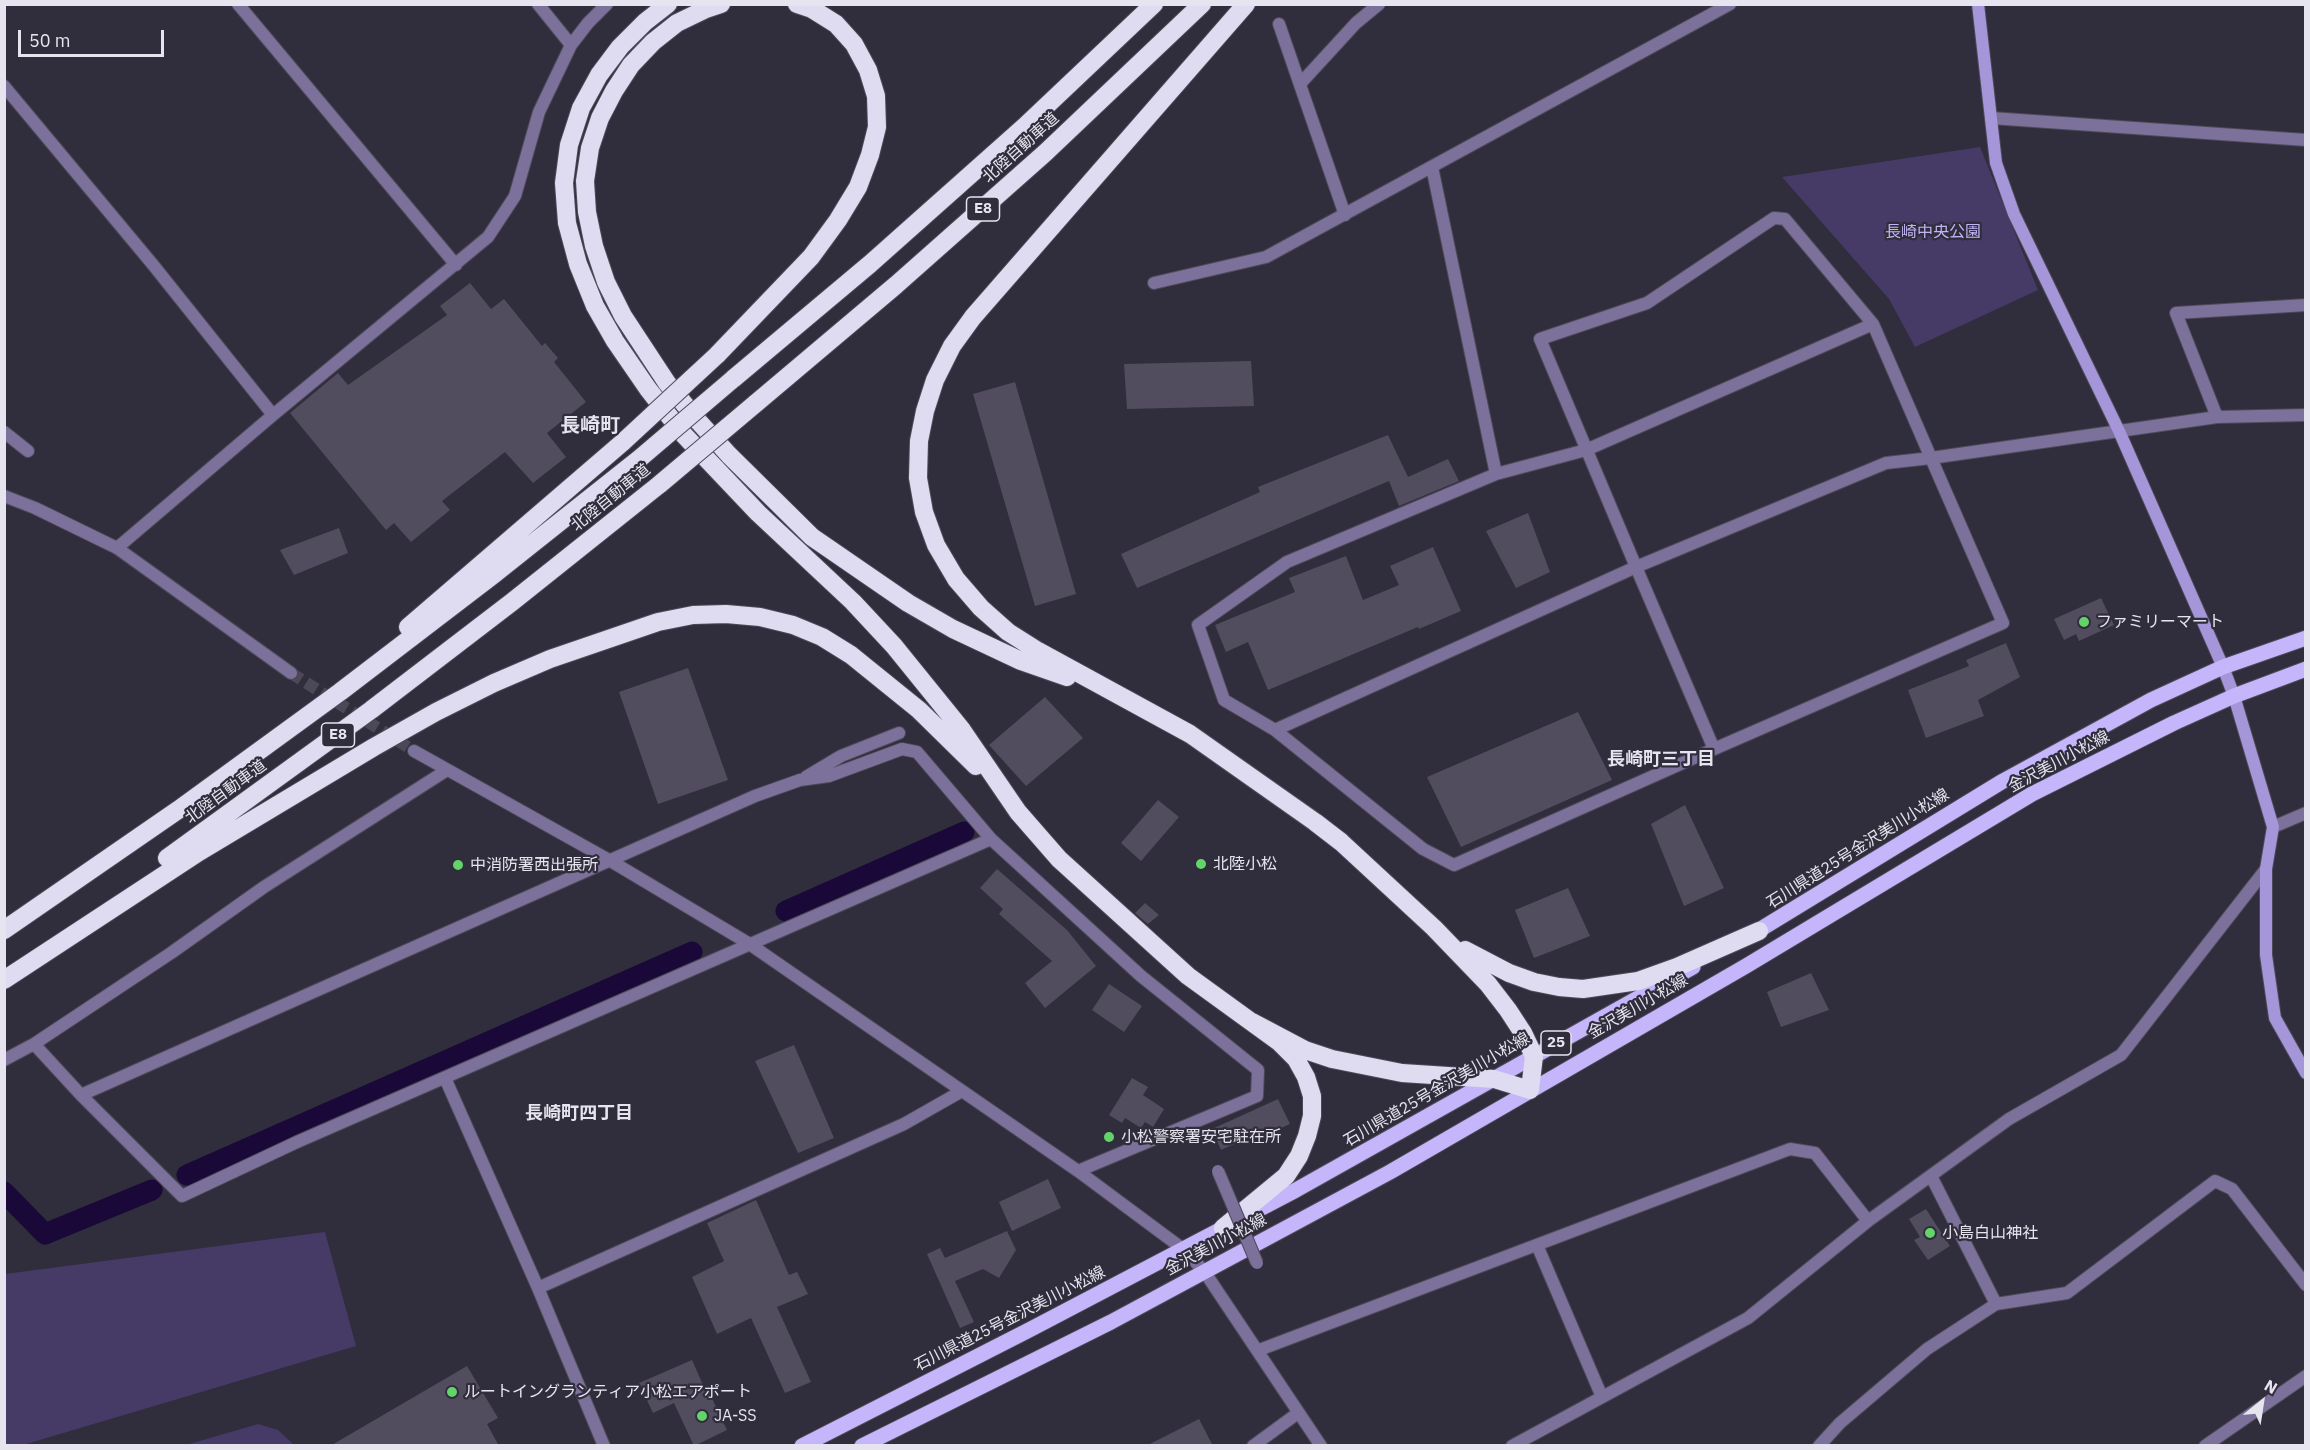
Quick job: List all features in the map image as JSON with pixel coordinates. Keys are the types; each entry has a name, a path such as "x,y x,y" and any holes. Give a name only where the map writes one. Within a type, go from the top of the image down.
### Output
{"highway":[{"path":"668,4 645,22 620,47 599,75 581,108 569,146 564,183 567,222 578,264 596,306 628,360 684,435 750,505 853,602 894,646 955,721 1018,812"},
{"path":"721,4 677,23 653,42 631,65 600,118 590,148 585,181 587,212 594,246 606,282 623,316 667,383 699,422 743,470 812,537 908,603 953,629 1021,661 1117,694"},
{"path":"340,692 420,615 623,442 717,355 811,258 832,229 858,187 870,155 877,127 876,96 868,70 854,44 836,24 812,9 797,4"},
{"name":"北陸自動車道","path":"4,930 168,817 340,692 639,459 870,264 1024,127 1154,4"},
{"name":"北陸自動車道","path":"4,971 206,831 372,710 660,484 896,285 1028,169 1202,4"},
{"path":"1246,4 973,317 952,346 935,380 921,431 918,478 924,512 936,545 956,579 981,608 1008,632 1038,651 1190,734 1341,842 1434,928 1488,984 1508,1010 1523,1033 1533,1056 1530,1090 1494,1079 1402,1073 1364,1067 1305,1050 1252,1022"},
{"path":"4,980 199,852 374,747 494,683 550,659 658,622 693,615 726,614 760,617 793,625 822,637 851,655 920,710 952,741 1059,859 1106,903 1188,976 1279,1042 1296,1059 1306,1077 1311,1096 1312,1116 1299,1156 1286,1176 1223,1228"},
{"path":"1434,928 1461,948 1509,973 1559,987 1583,989 1638,981 1677,968 1759,931"}],"main road":[{"name":"石川県道25号金沢美川小松線","path":"802,1446 1183,1249 1376,1146 1759,931 2003,781 2151,700 2223,667 2306,638"},
{"name":"金沢美川小松線","path":"862,1446 1111,1322 1390,1172 1746,966 2032,794 2174,723 2234,696 2306,669"}],"street":[{"path":"238,4 456,265"},
{"path":"538,4 571,45"},
{"path":"117,548 488,237 515,196 539,112 571,45 607,4"},
{"path":"1300,84 1356,23 1379,4"},
{"path":"1154,283 1266,257 1730,4"},
{"path":"1978,4 1996,163 2014,214 2118,431 2234,696 2273,827 2266,869 2266,956 2275,1018 2306,1073"},
{"path":"1279,24 1345,215"},
{"path":"4,86 154,266 273,415"},
{"path":"1991,118 2306,140"},
{"path":"1432,167 1496,474"},
{"path":"1714,749 1586,450 1540,339 1647,303 1774,219 1785,219 1873,324 2003,623 1454,865 1423,849 1275,730 1224,700 1198,625 1287,562 1496,474 1586,450 1873,324"},
{"path":"2217,417 2176,313 2306,304"},
{"path":"1275,730 1636,567 1886,463 2217,417 2306,415"},
{"path":"4,432 28,451"},
{"path":"4,496 35,508 117,548 291,673"},
{"path":"81,1095 755,796 800,780 841,756 899,733"},
{"path":"800,780 828,776 902,749 917,752 991,839 1141,975 1258,1070 1257,1096 1078,1171"},
{"path":"414,751 609,860 748,944 1078,1171 1183,1249 1204,1271 1259,1350 1321,1446"},
{"path":"4,1060 34,1044 171,953 264,887 447,770"},
{"path":"2273,827 2306,813"},
{"path":"34,1044 81,1095 182,1196 297,1142 991,839"},
{"path":"1512,1446 1749,1318 1868,1221 2009,1119 2121,1055 2266,869"},
{"path":"446,1078 604,1446"},
{"path":"538,1288 904,1124 962,1091"},
{"path":"1259,1350 1790,1149 1815,1153 1868,1221"},
{"path":"1218,1171 1257,1263"},
{"path":"1931,1176 1996,1304"},
{"path":"1819,1446 1840,1424 1927,1349 1996,1304 2067,1293 2215,1181 2232,1189 2306,1285"},
{"path":"1537,1245 1602,1397"},
{"path":"2205,1446 2306,1376"},
{"path":"1253,1446 1298,1413"}],"green space":[{"name":"長崎中央公園","path":"1980,147 2038,290 1915,347 1889,299 1782,177"},
{"path":"325,1232 356,1346 23,1445 5,1445 5,1274"},
{"path":"258,1424 278,1430 294,1445 186,1445"}],"building":[{"path":"470,283 491,309 504,299 542,346 545,343 558,358 554,362 586,402 547,433 566,457 533,483 505,452 442,501 450,510 411,542 394,523 386,530 290,413 338,373 348,385 447,315 440,306"},
{"path":"1251,361 1254,406 1127,409 1124,364"},
{"path":"1015,382 1076,594 1035,606 973,394"},
{"path":"1388,435 1408,477 1448,459 1459,481 1399,506 1389,481 1137,588 1121,554 1260,492 1258,487"},
{"path":"1528,513 1550,572 1516,588 1486,531"},
{"path":"339,528 348,553 294,575 280,550"},
{"path":"1433,547 1461,611 1268,690 1248,642 1226,652 1215,625 1295,592 1289,578 1346,556 1363,600 1399,585 1390,566"},
{"name":"ファミリーマート","path":"2101,598 2114,625 2079,641 2076,634 2064,640 2054,619"},
{"path":"2006,643 2020,677 1978,700 1984,716 1926,738 1908,690 1969,666 1966,660"},
{"path":"688,668 728,780 658,804 619,692"},
{"path":"1045,697 1083,738 1026,786 989,745"},
{"path":"1578,712 1612,780 1461,847 1427,777"},
{"path":"1158,800 1179,817 1141,861 1121,843"},
{"path":"1685,805 1724,888 1684,906 1651,824"},
{"path":"997,869 1067,930 1096,966 1045,1008 1025,983 1052,961 999,914 1003,909 980,888"},
{"path":"1568,888 1590,936 1534,958 1515,910"},
{"path":"1145,903 1159,915 1148,924 1135,913"},
{"path":"1811,973 1829,1010 1781,1027 1767,992"},
{"path":"1109,984 1142,1006 1124,1032 1092,1010"},
{"path":"794,1045 834,1138 798,1153 755,1061"},
{"path":"1132,1078 1148,1087 1143,1095 1164,1109 1153,1127 1145,1122 1141,1128 1125,1118 1122,1123 1109,1115"},
{"path":"1278,1099 1290,1124 1245,1144 1243,1140 1221,1150 1212,1129"},
{"path":"1048,1179 1061,1208 1012,1231 999,1202"},
{"path":"756,1200 789,1275 797,1272 808,1294 777,1307 811,1382 785,1393 751,1318 717,1334 692,1277 724,1261 707,1223"},
{"name":"小島白山神社","path":"1926,1209 1950,1246 1928,1260 1914,1240 1920,1237 1909,1219"},
{"path":"1007,1231 1016,1250 999,1278 983,1269 955,1281 974,1322 960,1328 927,1254 940,1248 945,1258"},
{"path":"692,1360 727,1430 694,1446 674,1403 653,1413 639,1383"},
{"name":"ルートイングランティア小松エアポート","path":"467,1366 498,1418 487,1424 499,1446 330,1446"},
{"path":"1199,1419 1213,1446 1146,1446"}],"waterway":[{"path":"786,911 964,832"},
{"path":"187,1175 692,952"},
{"path":"4,1192 45,1234 152,1190"}],"tunnel":[{"path":"291,673 414,751"}],"place":[{"name":"ファミリーマート","path":"2084,622"},
{"name":"北陸小松","path":"1201,864"},
{"name":"中消防署西出張所","path":"458,865"},
{"name":"小松警察署安宅駐在所","path":"1109,1137"},
{"name":"小島白山神社","path":"1930,1233"},
{"name":"ルートイングランティア小松エアポート","path":"452,1392"},
{"name":"JA-SS","path":"702,1416"}],"district":[{"name":"長崎町","path":"590,426"},
{"name":"長崎町三丁目","path":"1661,760"},
{"name":"長崎町四丁目","path":"579,1114"}]}
